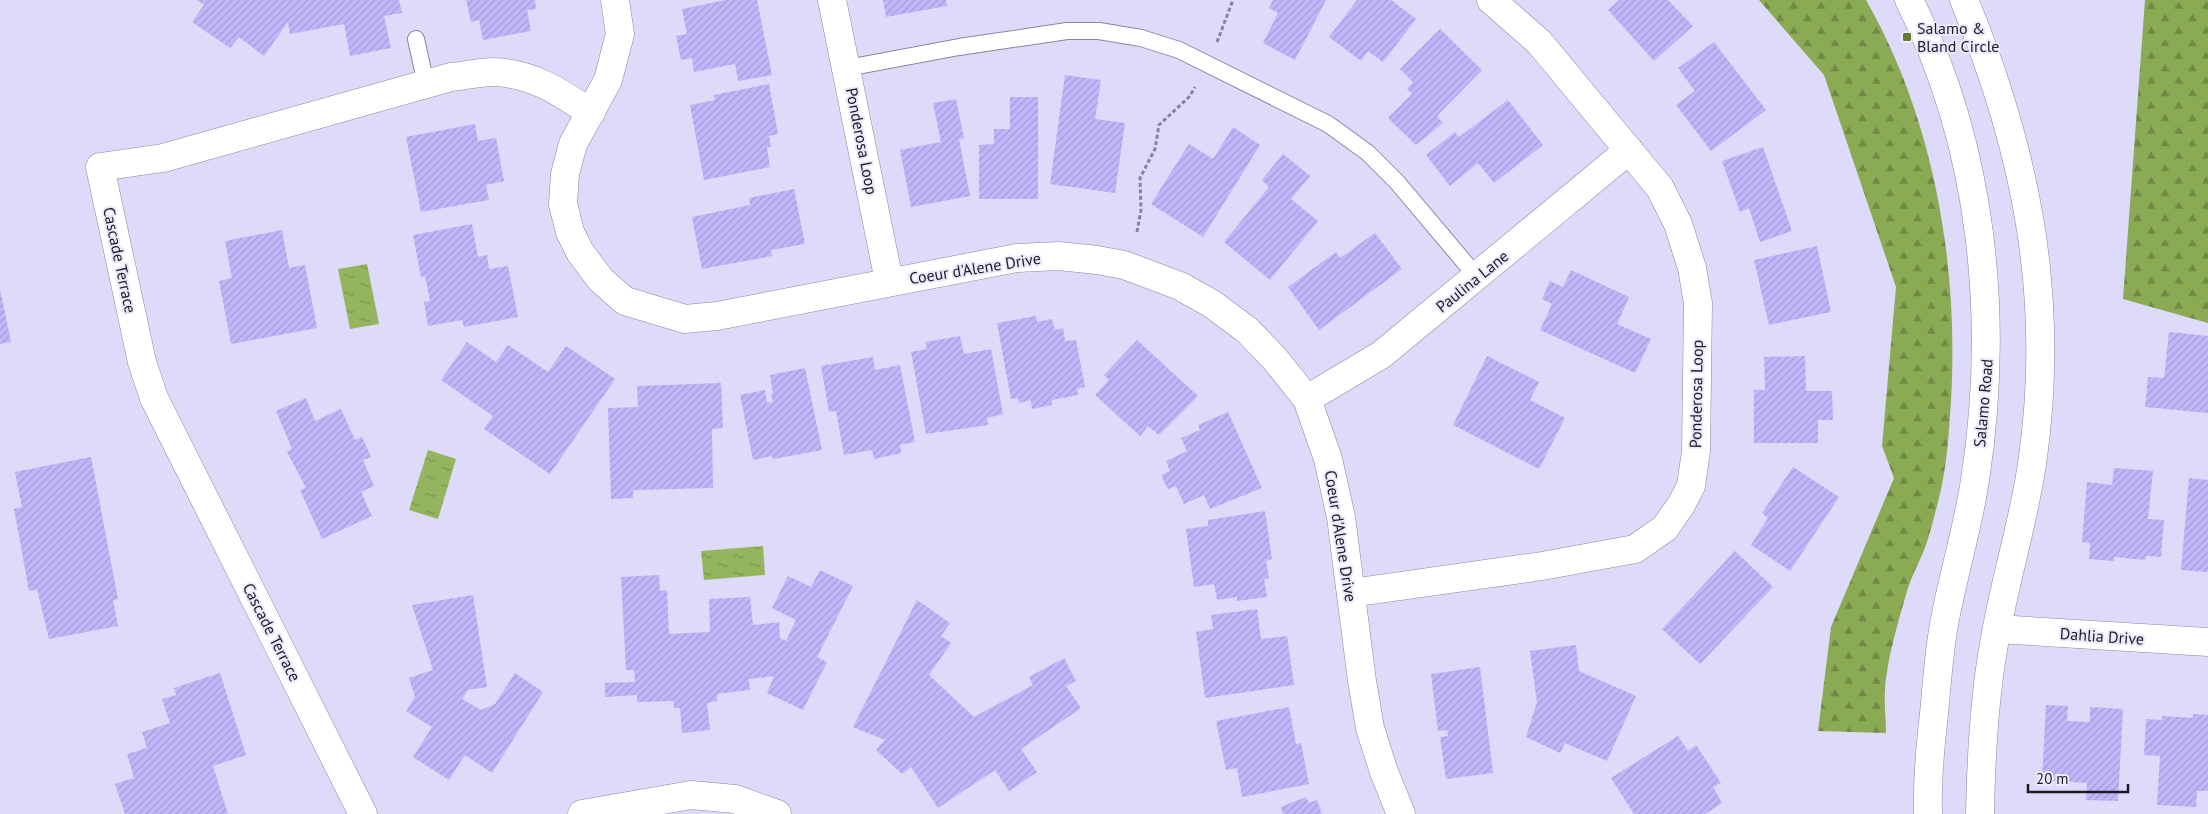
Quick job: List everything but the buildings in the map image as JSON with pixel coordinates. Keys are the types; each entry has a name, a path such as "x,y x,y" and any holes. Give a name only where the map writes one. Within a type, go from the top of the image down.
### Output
{"street":[{"name":"Coeur d'Alene Drive","path":"615,0 620,34 608,80 573,144 565,174 563,204 570,232 580,252 601,280 625,300 685,319 717,316 889,281 1017,258 1059,256 1124,265 1180,286 1212,304 1247,330 1274,358 1307,399 1328,460 1339,507 1370,728 1384,772 1401,814"},
{"name":"Ponderosa Loop","path":"832,0 889,281"},
{"name":"Ponderosa Loop","path":"1351,593 1542,566 1635,549 1665,528 1691,486 1696,451 1698,303 1692,268 1678,224 1660,188 1539,42 1491,0"},
{"name":"Salamo Road","path":"1909,0 1939,70 1967,169 1979,231 1986,309 1987,345 1983,419 1975,480 1945,621 1937,678 1928,764 1928,814"},
{"path":"1964,0 1998,90 2020,166 2035,249 2040,315 2038,408 2032,464 2023,516 1997,629 1981,753 1980,814"},
{"name":"Cascade Terrace","path":"363,814 154,398 142,362 100,167 163,158 451,77 492,72 520,75 556,88 591,113"},
{"name":"Paulina Lane","path":"1307,399 1381,355 1629,150"},
{"name":"Dahlia Drive","path":"1997,629 2208,642"},
{"path":"582,814 691,795 735,799 777,814"}],"lane":[{"path":"847,68 959,47 1067,31 1107,33 1141,38 1179,50 1328,124 1368,153 1410,196 1477,277"},
{"path":"416,39 426,84"}],"path":[{"path":"1216,43 1233,0"},
{"path":"1137,232 1141,210 1140,178 1155,149 1159,125 1189,97 1199,81"}],"green space":[{"path":"1759,0 1866,0 1890,46 1909,94 1925,143 1946,245 1951,297 1952,349 1951,400 1946,461 1933,522 1926,545 1907,591 1890,654 1885,691 1886,733 1818,731 1831,627 1894,478 1882,446 1896,287 1824,75"},
{"path":"2145,0 2208,0 2208,323 2123,299"}],"water":[{"path":"367,264 379,324 350,329 338,269"},
{"path":"428,450 456,459 438,519 409,510"},
{"path":"763,546 765,575 704,580 701,551"}],"place":[{"name":"Salamo & Bland Circle","path":"1907,37"}]}
